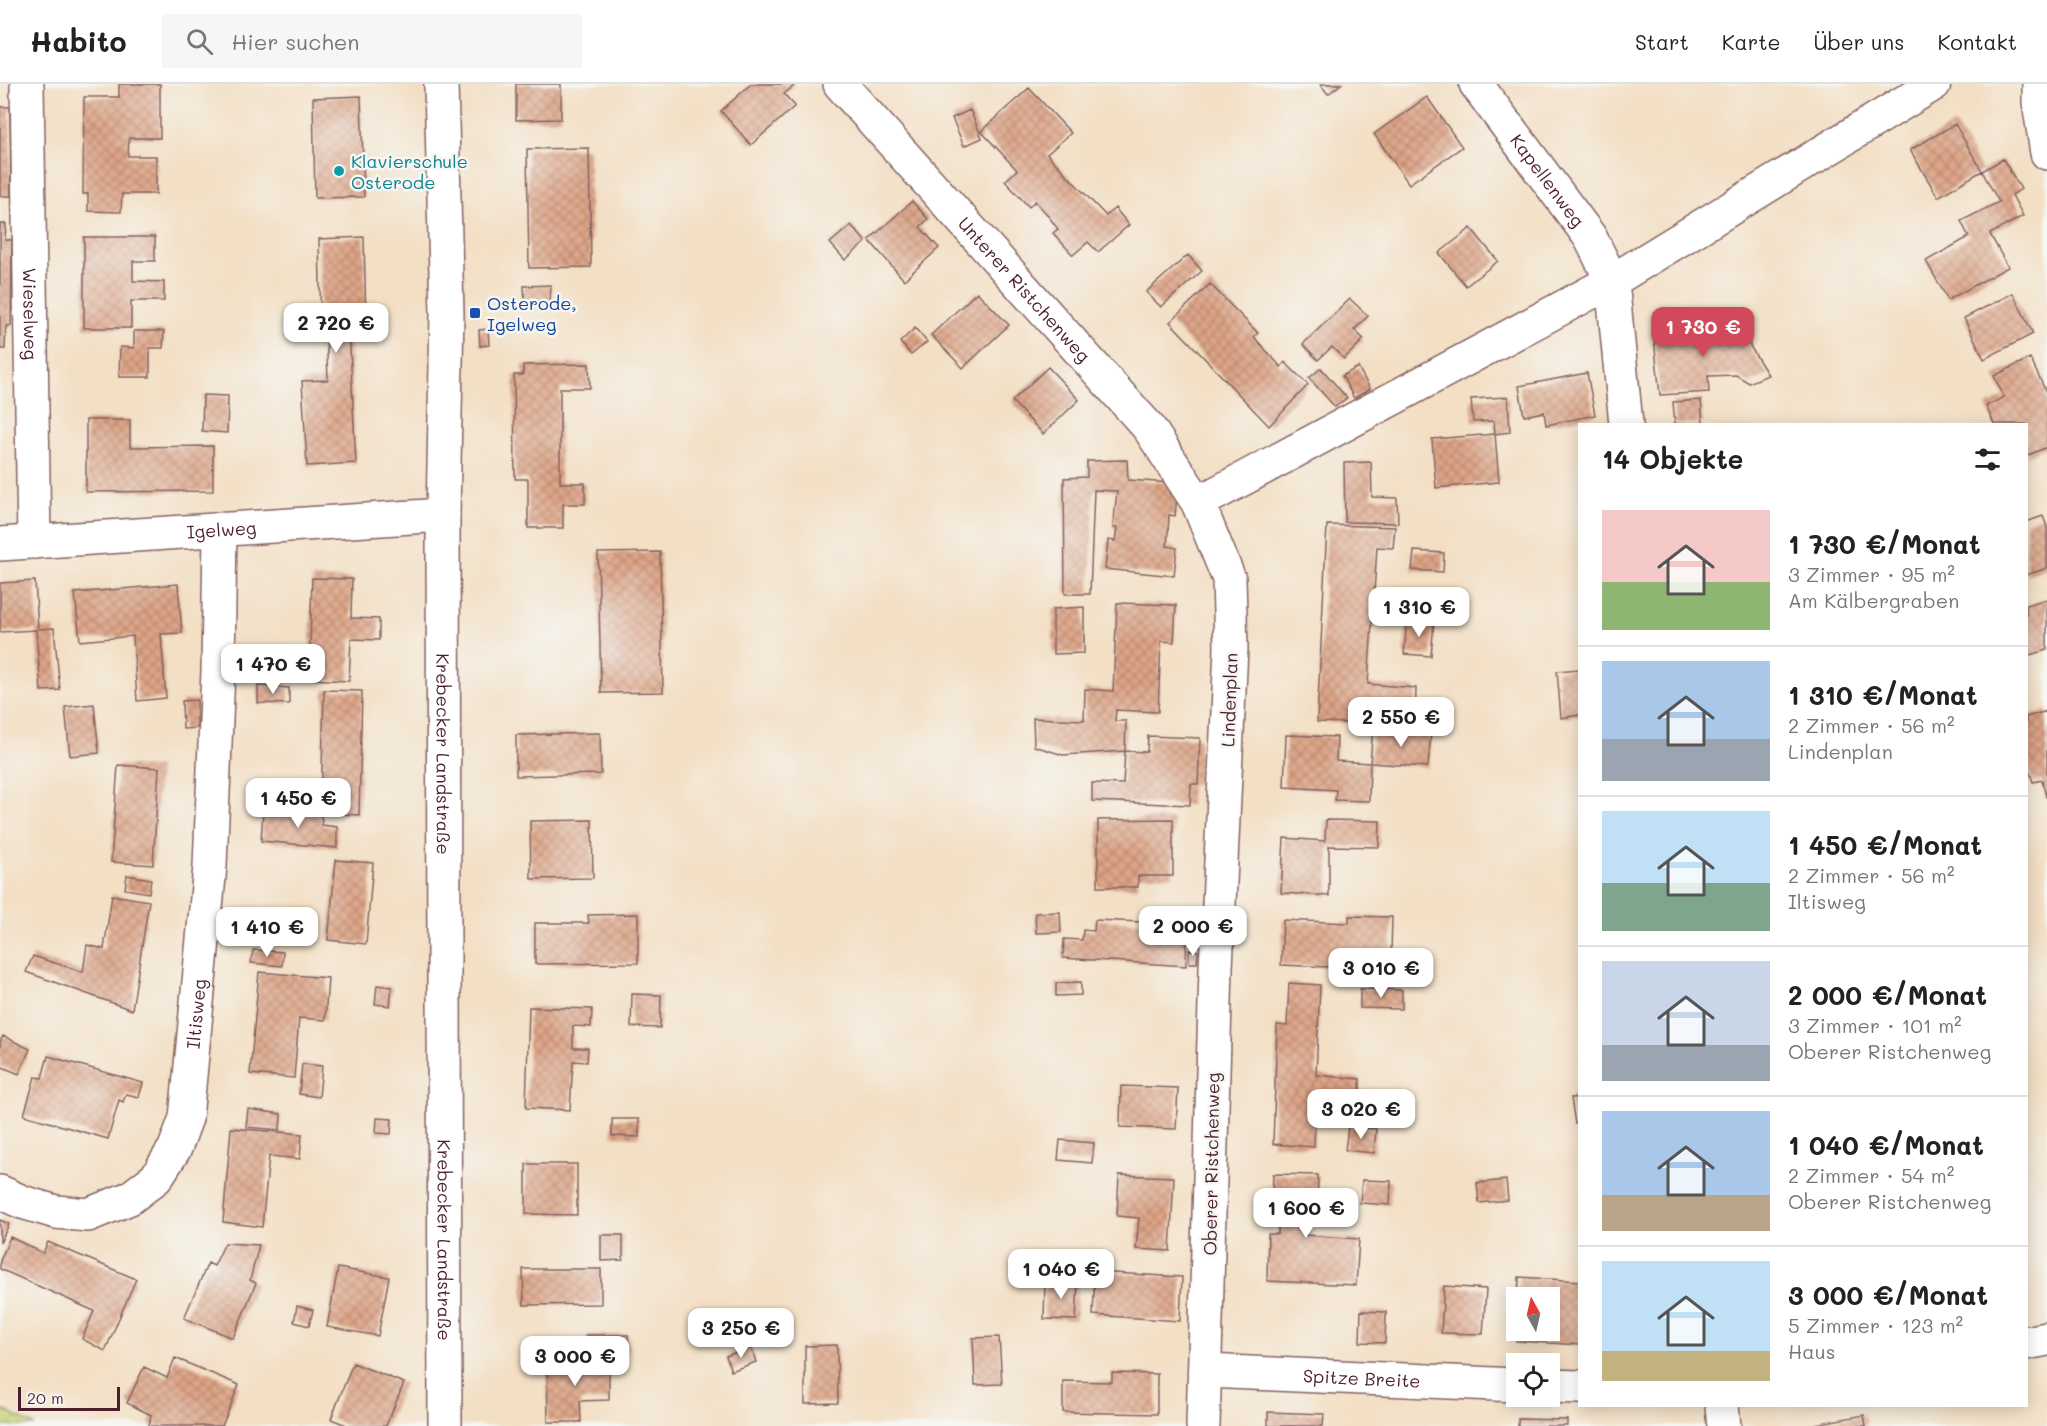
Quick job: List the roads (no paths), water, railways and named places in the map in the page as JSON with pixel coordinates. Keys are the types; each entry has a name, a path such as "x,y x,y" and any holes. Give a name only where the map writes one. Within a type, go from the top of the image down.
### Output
{"street":[{"name":"Wieselweg","path":"27,84 34,542"},
{"name":"Krebecker Landstraße","path":"441,84 447,313 443,515 445,1426"},
{"name":"Unterer Ristchenweg","path":"840,84 1149,428 1198,503"},
{"name":"Kapellenweg","path":"1476,84 1590,237 1612,281"},
{"path":"1198,503 1612,281 1934,84"},
{"path":"2042,100 2047,153"},
{"path":"1612,281 1626,423"},
{"name":"Lindenplan","path":"1198,503 1230,579 1231,648 1220,903"},
{"name":"Igelweg","path":"0,544 443,515"},
{"name":"Iltisweg","path":"0,1191 22,1202 56,1212 88,1215 130,1198 156,1178 175,1148 186,1118 210,866 218,671 220,530"},
{"name":"Oberer Ristchenweg","path":"1203,1426 1220,903"},
{"path":"2028,1343 2047,1340"},
{"name":"Spitze Breite","path":"1206,1371 1506,1384"},
{"path":"1560,1386 1578,1387"},
{"path":"1722,1407 1724,1426"}],"place":[{"name":"Klavierschule Osterode","path":"339,171"},
{"name":"Osterode, Igelweg","path":"475,313"}]}
